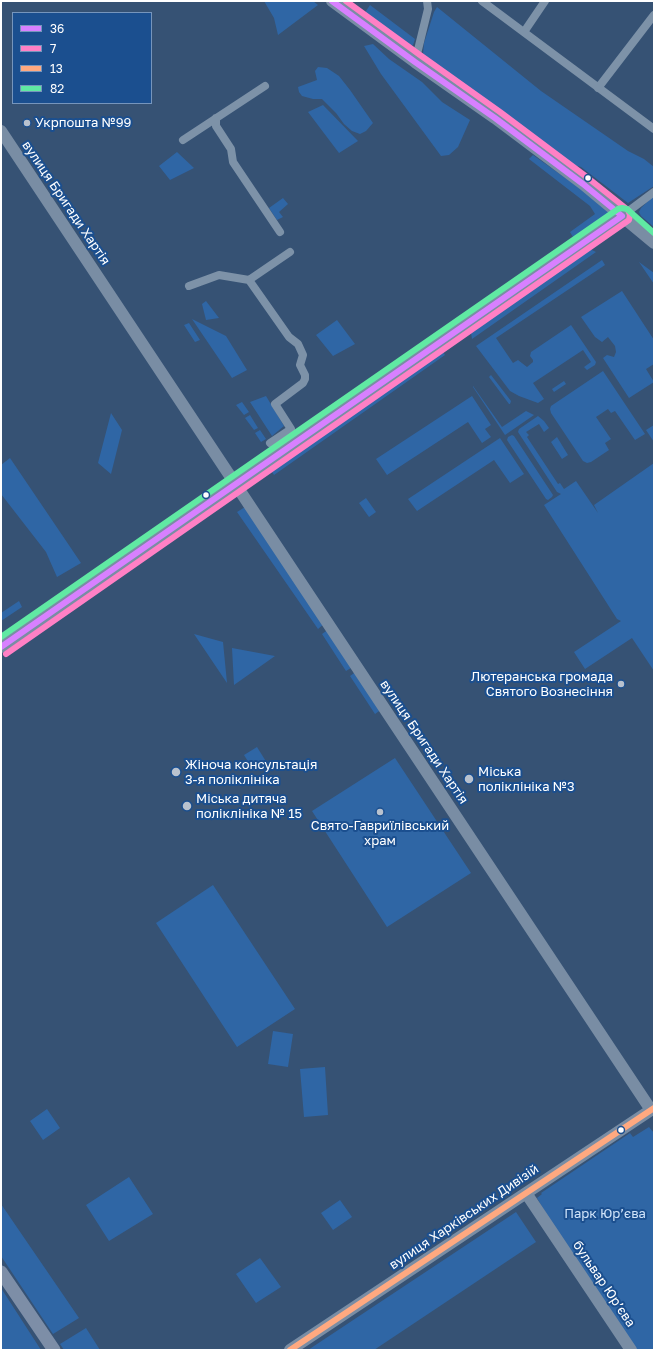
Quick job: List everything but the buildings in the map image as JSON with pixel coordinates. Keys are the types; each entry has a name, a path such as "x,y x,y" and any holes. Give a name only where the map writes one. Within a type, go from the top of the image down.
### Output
{"main road":[{"path":"1,1272 54,1350"}],"street":[{"path":"332,1 495,118 583,184 654,243"},
{"path":"415,62 428,9 427,1"},
{"path":"482,1 654,129"},
{"path":"524,32 545,1"},
{"path":"598,88 654,15"},
{"path":"183,140 265,86"},
{"path":"216,118 216,126 231,149 233,162 280,232"},
{"name":"вулиця Бригади Хартія","path":"1,130 653,1109"},
{"path":"1,646 622,216 654,192"},
{"path":"189,286 219,275 249,280 290,252"},
{"path":"249,280 289,338 298,344 303,355 300,365 305,375 303,383 275,404 291,429 270,443"},
{"name":"вулиця Харківських Дивізій","path":"290,1350 653,1109"},
{"name":"бульвар Юрʼєва","path":"526,1193 631,1350"}],"green space":[{"path":"264,1 313,1 318,5 278,35 274,18"},
{"path":"370,5 415,39 413,45 408,47 366,17 366,11"},
{"path":"437,7 541,91 628,151 644,159 654,167 654,186 628,203 581,167 566,163 425,61 423,54 424,43"},
{"path":"373,44 389,59 422,82 442,102 470,120 458,147 449,155 441,156 381,74 364,46"},
{"path":"318,67 327,68 339,76 350,90 373,123 366,131 360,134 352,131 322,99 313,99 302,96 299,92 298,87 317,80 315,71"},
{"path":"323,105 358,141 339,153 308,112"},
{"path":"177,152 194,168 170,180 159,166"},
{"path":"533,155 602,204 609,211 610,214 608,220 576,242 570,232 595,214 590,206 529,159"},
{"path":"597,182 618,199 616,202 604,192"},
{"path":"654,195 654,227 641,216 639,212"},
{"path":"283,198 288,204 279,212 283,217 277,220 269,208"},
{"path":"590,249 596,252 472,339 471,333 473,331"},
{"path":"602,260 605,265 496,338 513,363 518,360 527,367 533,362 530,356 531,352 571,325 596,362 595,365 587,370 584,367 591,362 583,350 533,383 544,399 538,403 510,391 476,346"},
{"path":"639,262 654,273 654,284"},
{"path":"622,291 654,340 654,364 646,369 654,382 629,398 603,358 607,355 614,357 616,352 615,346 608,337 602,342 595,337 581,317"},
{"path":"206,301 219,318 206,320 202,304"},
{"path":"192,319 226,336 247,370 232,378"},
{"path":"337,320 355,344 333,356 316,335"},
{"path":"189,323 200,340 195,342 184,325"},
{"path":"441,349 445,355 274,475 270,469"},
{"path":"603,371 645,434 635,440 615,411 611,413 608,409 596,417 611,439 605,443 609,450 587,463 583,461 551,413 550,409 551,406"},
{"path":"491,375 511,401 510,404 489,377"},
{"path":"564,381 566,384 554,392 552,389"},
{"path":"473,386 502,427 526,411 534,415 505,435"},
{"path":"266,396 284,426 272,436 250,402"},
{"path":"472,396 491,425 485,429 491,437 482,443 468,422 387,475 376,459"},
{"path":"242,402 249,412 244,415 236,405"},
{"path":"111,413 122,430 111,474 98,463"},
{"path":"250,415 258,428 254,430 245,418"},
{"path":"538,416 549,428 544,432 539,424 526,432 529,435 527,437 558,484 560,483 564,489 576,481 598,513 594,505 654,463 654,671 632,638 585,669 574,652 621,621 617,619 544,505 561,494 557,492 518,432 519,429"},
{"path":"654,425 654,442 646,430"},
{"path":"260,430 266,439 261,442 255,433"},
{"path":"512,435 553,495 548,500 507,440 508,437"},
{"path":"557,437 568,455 562,459 551,442"},
{"path":"500,438 524,474 510,483 494,460 417,511 408,499"},
{"path":"10,458 81,563 57,577 46,552 1,494 1,465"},
{"path":"366,498 376,512 369,517 359,503"},
{"path":"245,507 325,623 318,629 237,512"},
{"path":"19,601 22,607 1,621 1,613"},
{"path":"329,629 354,666 346,671 322,634"},
{"path":"194,634 223,642 227,683"},
{"path":"232,648 275,656 234,685"},
{"path":"357,671 382,709 375,714 350,676"},
{"path":"257,747 267,763 254,771 244,755"},
{"path":"395,758 471,873 387,927 312,811"},
{"path":"213,885 295,1009 237,1047 156,923"},
{"path":"273,1031 293,1034 288,1067 268,1064"},
{"path":"325,1067 328,1115 304,1117 300,1069"},
{"path":"47,1109 60,1128 43,1140 30,1121"},
{"name":"Парк Юр’єва","path":"649,1127 654,1133 654,1350 634,1350 567,1249 537,1198 542,1194 541,1193 630,1133 633,1137"},
{"path":"129,1177 153,1214 109,1241 86,1205"},
{"path":"340,1200 352,1217 333,1230 321,1213"},
{"path":"1,1204 79,1318 53,1334 1,1256"},
{"path":"516,1212 536,1242 374,1350 308,1350"},
{"path":"260,1258 281,1287 256,1303 236,1274"},
{"path":"1,1288 41,1350 1,1350"},
{"path":"86,1328 100,1350 64,1350 60,1344"}],"transit line":[{"name":"36","path":"1,647 622,216 583,184 495,118 332,1"},
{"name":"7","path":"6,654 629,220 630,215 628,210 588,178 500,112 346,1"},
{"name":"82","path":"1,637 618,209 627,209 654,233"},
{"name":"13","path":"290,1350 654,1108"}],"place":[{"name":"Укрпошта №99","path":"27,123"},
{"name":"Лютеранська громада Святого Вознесіння","path":"621,684"},
{"name":"Жіноча консультація 3-я поліклініка","path":"176,772"},
{"name":"Міська поліклініка №3","path":"469,779"},
{"name":"Міська дитяча поліклініка № 15","path":"187,806"},
{"name":"Свято-Гавриїлівський храм","path":"380,812"}]}
